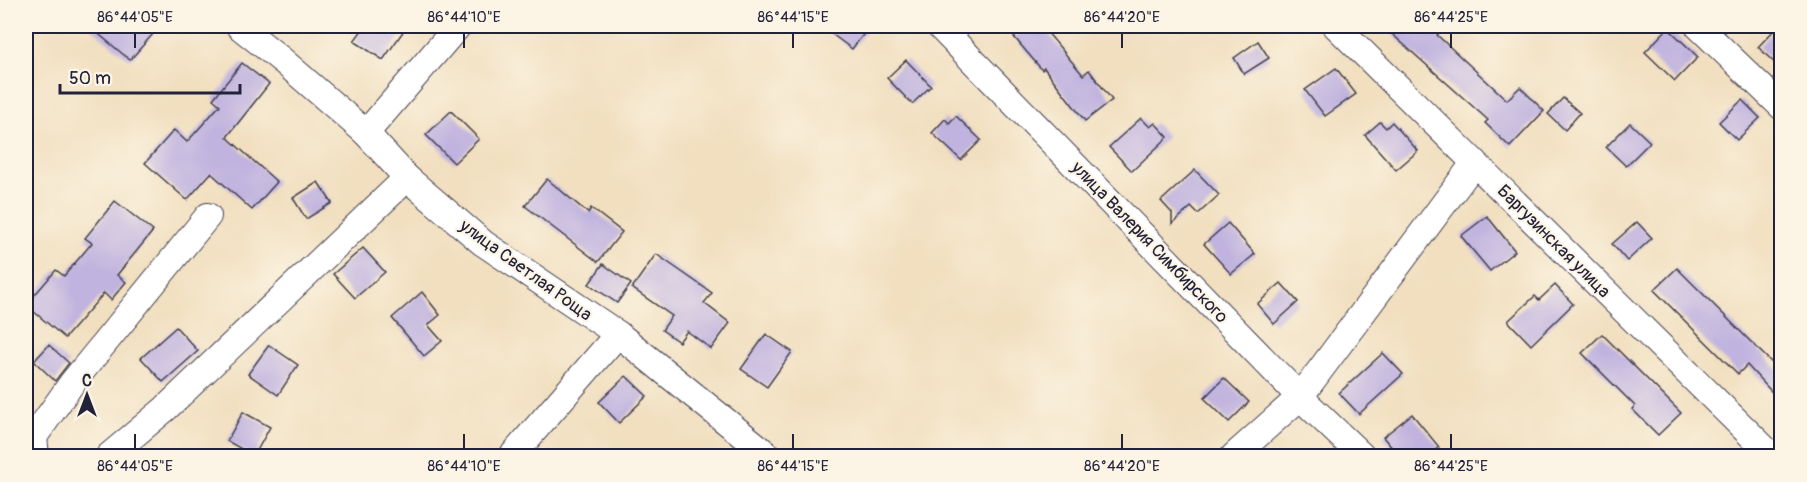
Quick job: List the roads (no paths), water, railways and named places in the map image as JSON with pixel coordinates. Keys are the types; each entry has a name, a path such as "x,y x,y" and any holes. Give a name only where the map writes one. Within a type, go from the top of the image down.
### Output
{"street":[{"name":"улица Светлая Роща","path":"239,26 366,133 407,178 483,243 618,334 769,456"},
{"path":"366,133 458,26"},
{"name":"улица Валерия Симбирского","path":"939,26 1300,397 1362,456"},
{"name":"Баргузинская улица","path":"1336,26 1772,456"},
{"path":"1698,26 1782,107"},
{"path":"1233,456 1300,397 1475,162"},
{"path":"109,456 165,409 407,178"},
{"path":"36,456 34,436 66,392 208,216"},
{"path":"512,456 618,334"}]}
